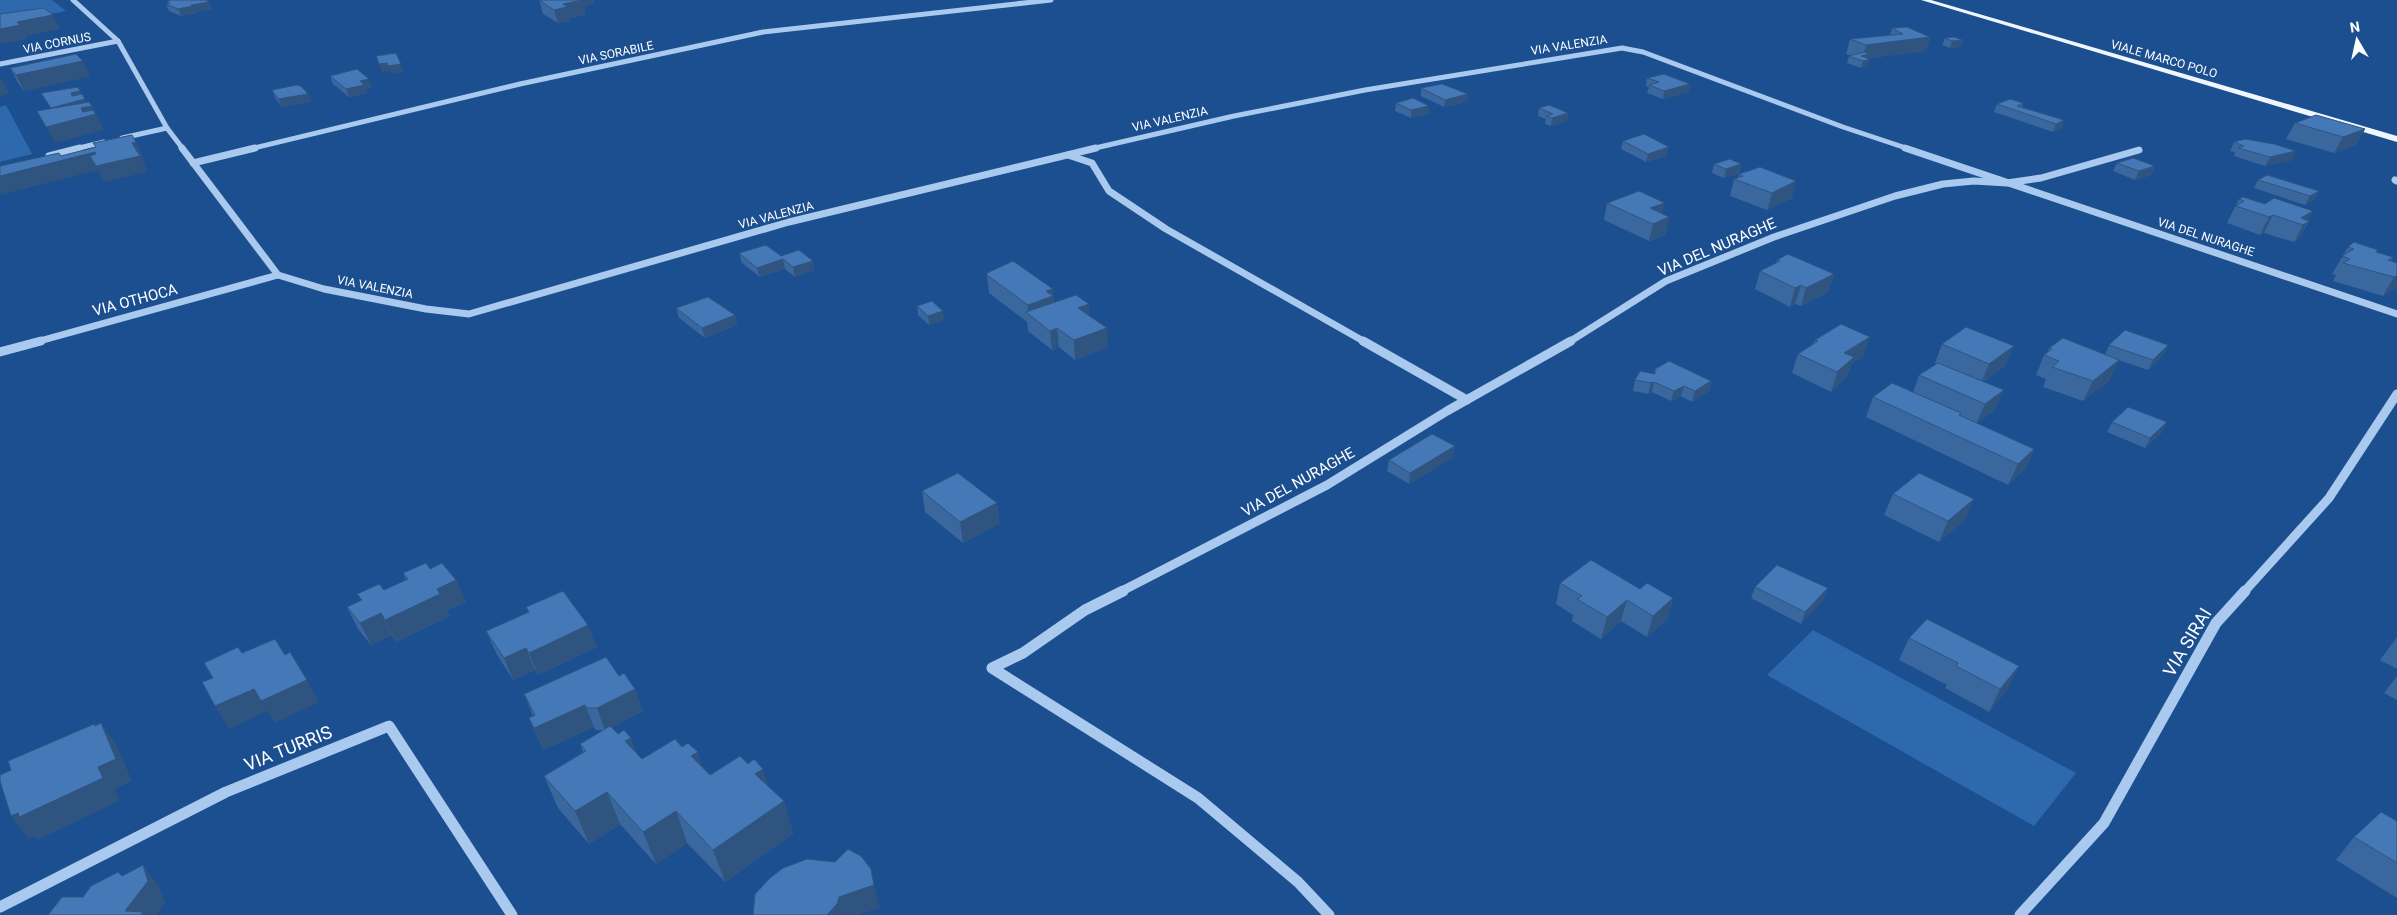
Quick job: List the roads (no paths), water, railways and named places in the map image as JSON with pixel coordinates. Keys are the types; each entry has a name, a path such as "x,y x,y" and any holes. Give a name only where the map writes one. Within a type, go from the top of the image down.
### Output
{"main road":[{"name":"VIALE MARCO POLO","path":"1924,0 2397,139"}],"street":[{"path":"73,0 118,41 167,128 278,275"},
{"name":"VIA SORABILE","path":"193,163 520,84 763,32 1051,0"},
{"name":"VIA CORNUS","path":"0,64 118,41"},
{"name":"VIA VALENZIA","path":"278,275 324,289 426,309 469,314 789,222 1068,154 1234,116 1365,90 1622,48 1643,52 1775,103 2007,183"},
{"path":"37,158 167,128"},
{"name":"VIA DEL NURAGHE","path":"1329,915 1298,882 1198,798 992,668 1023,653 1085,610 1327,485 1467,400 1552,353 1666,281 1774,237 1895,196 1943,184 1974,181 2007,183 2041,178 2139,150"},
{"path":"1068,154 1092,164 1109,191 1166,229 1467,400"},
{"name":"VIA DEL NURAGHE","path":"2007,183 2397,314"},
{"name":"VIA OTHOCA","path":"0,352 278,275"},
{"name":"VIA SIRAI","path":"2020,915 2104,823 2216,623 2329,498 2397,394"},
{"name":"VIA TURRIS","path":"0,907 226,792 389,726 512,915"}]}
